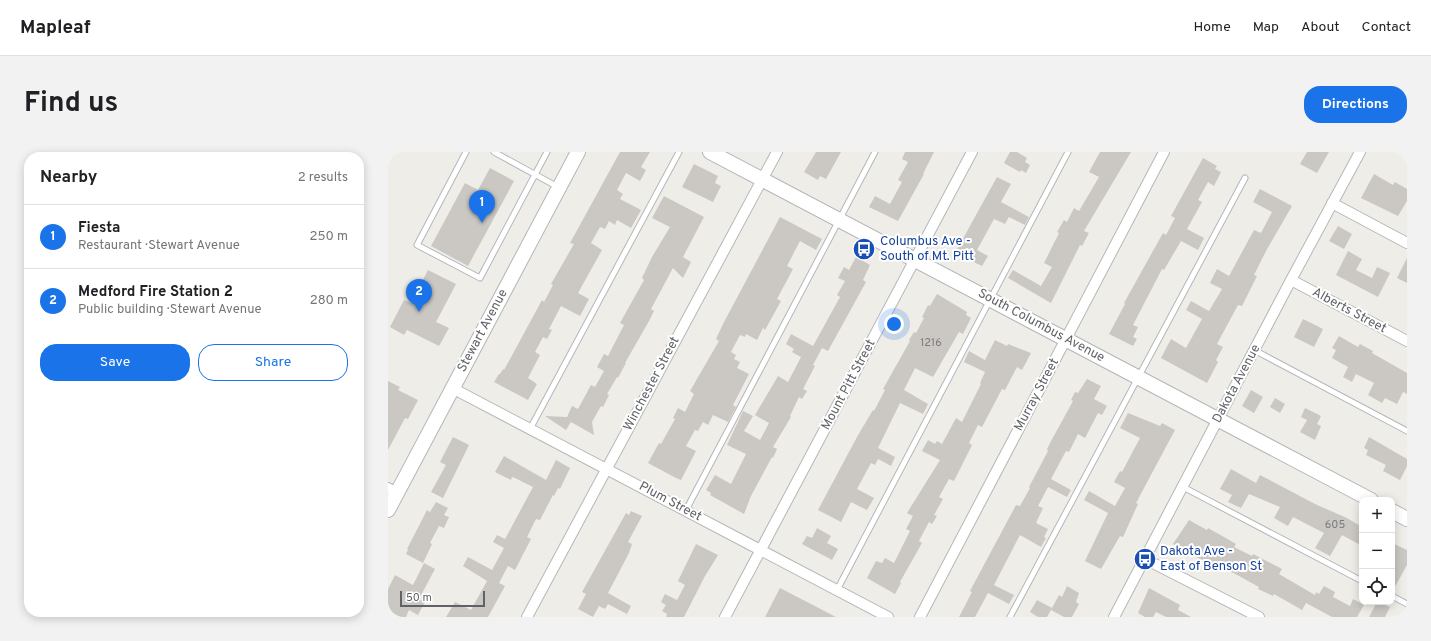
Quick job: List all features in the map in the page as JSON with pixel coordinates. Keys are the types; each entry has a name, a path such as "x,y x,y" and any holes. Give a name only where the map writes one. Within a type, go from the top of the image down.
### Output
{"main road":[{"name":"Stewart Avenue","path":"388,510 392,491 452,388 578,152"},
{"name":"South Columbus Avenue","path":"710,152 762,178 1365,497"},
{"path":"1395,513 1407,519"}],"street":[{"name":"Winchester Street","path":"527,617 776,152"},
{"name":"Mount Pitt Street","path":"725,617 972,152"},
{"name":"Murray Street","path":"920,617 1164,152"},
{"name":"Dakota Avenue","path":"1114,617 1290,280 1360,152"},
{"path":"1332,203 1407,243"},
{"name":"Alberts Street","path":"1290,280 1407,341"},
{"name":"Plum Street","path":"452,388 888,617"},
{"path":"1145,559 1259,617"}],"lane":[{"path":"466,152 417,245 480,278 548,152"},
{"path":"494,152 559,187"},
{"path":"530,429 679,152"},
{"path":"686,510 875,152"},
{"path":"836,590 1068,152"},
{"path":"1010,617 1139,378 1244,178"},
{"path":"1254,350 1407,431"},
{"path":"1183,487 1359,579"},
{"path":"1395,598 1407,604"}],"building":[{"path":"620,152 650,152 641,167 646,170 640,181 626,173 617,190 623,194 620,199 641,210 631,228 617,220 615,225 609,221 605,229 600,227 591,243 602,250 578,293 589,299 580,316 561,306 549,329 552,330 547,339 543,337 535,352 540,355 528,378 537,384 528,400 494,382 503,369 504,370 542,300 544,302 553,285 551,284 574,244 570,243"},
{"path":"816,152 841,152 826,179 820,176 818,180 804,172"},
{"path":"905,152 934,152 924,174 898,221 869,207 875,196 890,204 902,182 898,180 908,162 902,159"},
{"path":"1010,152 1017,152 1027,158 1025,162 1030,165 1026,173 1021,170 1020,172 1004,163"},
{"path":"1100,152 1131,152 1084,231 1089,233 1082,246 1080,245 1051,303 1008,278 1013,270 1041,286 1052,267 1044,263 1059,233 1057,232 1064,220 1067,222 1074,208 1079,211 1099,177 1089,172"},
{"path":"1307,152 1329,152 1317,173 1300,164"},
{"path":"1203,158 1217,166 1215,169 1221,172 1214,186 1208,182 1198,200 1202,202 1187,229 1204,238 1198,250 1181,241 1164,270 1162,269 1133,325 1138,327 1133,337 1137,339 1133,346 1109,334 1125,304 1124,303 1163,233 1166,235 1175,218 1171,216"},
{"path":"694,164 718,176 715,183 721,186 713,202 682,187"},
{"path":"490,168 514,181 468,266 431,246 465,183 478,190"},
{"path":"1374,174 1393,185 1395,182 1407,189 1407,201 1398,216 1361,198"},
{"path":"997,177 1011,184 1001,202 1029,217 1025,225 1009,217 1005,224 994,219 977,250 988,256 982,266 955,253"},
{"path":"1260,189 1292,206 1254,275 1257,276 1242,306 1238,305 1217,344 1223,347 1216,360 1218,362 1207,383 1161,358 1171,339 1186,348 1202,319 1186,310 1191,301 1209,311 1222,289 1210,283 1217,269 1229,276 1254,230 1261,233 1272,212 1253,202"},
{"path":"664,196 704,217 683,257 691,262 683,278 673,268 651,309 654,311 649,321 618,378 617,377 607,394 609,395 603,407 601,406 592,422 594,435 571,422 566,430 545,416 567,417 572,406 578,409 591,385 595,387 604,371 597,367 604,354 608,356 624,325 620,323 644,280 642,278 652,257 670,227 652,218"},
{"path":"780,217 822,239 816,250 800,241 787,266 793,269 777,299 781,301 765,330 763,328 757,340 746,334 745,337 740,335 731,352 736,355 734,359 740,362 737,368 749,374 733,405 736,407 728,422 713,415 708,425 703,422 698,431 695,430 686,446 696,451 681,480 648,463 675,419 673,418 678,408 685,412 694,394 690,391 719,341 716,339 723,324"},
{"path":"1338,226 1352,234 1344,249 1329,241"},
{"path":"1348,251 1362,259 1356,270 1372,278 1377,267 1390,273 1378,297 1336,275"},
{"path":"856,257 870,265 863,280 866,282 828,351 822,348 813,365 815,366 803,389 807,391 802,399 799,397 790,416 791,417 773,447 777,449 751,496 744,514 710,495 711,493 706,490 715,475 731,484 746,454 727,445 743,411 753,416 744,431 760,440 769,423 755,415 778,376 788,382 801,357 792,352 794,349 786,344 791,334 813,346 840,297 837,295 845,281 838,278 844,267 849,270"},
{"path":"1407,258 1407,283 1397,278"},
{"path":"428,270 456,284 436,322 449,328 439,346 407,330 404,335 390,327 404,300 411,303"},
{"path":"937,294 967,312 966,315 971,318 963,334 959,332 933,377 915,368 904,390 928,404 923,414 900,403 878,448 895,457 891,466 878,459 875,465 871,463 857,489 874,498 867,510 851,502 841,522 818,510 857,437 873,410 874,411 885,390 883,389 910,341 909,340 914,332 916,333 924,318 922,317 928,305 930,306"},
{"path":"1303,319 1323,329 1314,347 1294,337"},
{"path":"1339,336 1358,347 1360,344 1373,351 1372,353 1407,373 1407,394 1403,392 1397,404 1385,398 1382,403 1368,395 1374,383 1356,374 1352,382 1343,377 1348,367 1332,358 1336,350 1332,348"},
{"path":"995,340 1007,346 1008,344 1031,353 1022,370 1017,367 1005,390 1002,389 982,427 978,425 969,443 972,445 954,481 949,479 939,497 943,499 934,515 937,516 932,524 929,522 919,541 922,543 895,594 867,578 876,561 882,563 885,558 894,563 910,531 906,529 913,516 907,513 940,460 922,451 928,440 935,444 937,441 942,444 956,418 962,422 981,384 980,383 985,372 964,362 969,351 985,360"},
{"path":"1087,379 1101,386 1094,399 1107,406 1102,415 1098,413 1085,438 1078,434 1069,452 1066,451 1051,479 1071,490 1067,497 1048,487 1038,506 1043,508 1036,523 1048,529 1044,537 1046,538 1041,547 1020,535 994,585 1014,595 1009,604 988,593 975,617 959,617 972,592 970,591 1016,505 1020,506 1030,488 1029,487 1048,451 1047,449 1073,401 1071,400 1075,392 1078,393"},
{"path":"388,381 400,387 398,390 418,400 408,419 405,418 388,450"},
{"path":"1251,390 1263,397 1254,413 1242,406"},
{"path":"1275,398 1285,404 1280,413 1270,407"},
{"path":"1305,408 1321,416 1317,424 1321,426 1315,440 1300,432 1307,420 1301,417"},
{"path":"1128,413 1160,426 1162,423 1175,430 1136,503 1138,504 1123,537 1120,536 1101,569 1085,561 1108,513 1084,500 1089,491 1115,506 1125,488 1114,482 1120,471 1122,472 1140,438 1120,428"},
{"path":"453,437 469,445 443,498 431,492 446,465 440,462"},
{"path":"1369,437 1407,459 1407,466 1400,480 1383,471 1386,465 1366,455 1368,450 1364,448"},
{"path":"504,456 546,480 556,460 570,468 560,489 558,488 554,496 553,495 540,520 536,519 527,537 531,539 515,570 508,566 499,583 505,586 488,617 446,617 455,602 471,610 487,581 463,566 468,557 492,570 504,548 493,542 497,535 505,539 533,487 512,477 511,480 495,472"},
{"path":"1231,469 1256,483 1260,475 1359,525 1359,544 1342,535 1330,556 1315,548 1324,533 1293,517 1288,526 1274,518 1280,507 1249,494 1241,508 1228,502 1232,495 1220,489"},
{"path":"436,502 448,508 444,515 449,517 444,528 439,526 430,543 432,544 423,563 406,554 407,549 427,510 430,512"},
{"path":"631,511 642,516 628,542 632,544 629,553 608,593 631,606 627,614 608,604 605,609 599,606 593,617 578,609 586,594 582,592 626,513 629,515"},
{"path":"1189,520 1207,530 1208,528 1236,544 1234,547 1252,556 1253,554 1282,569 1279,574 1315,595 1316,592 1319,594 1324,586 1335,592 1333,597 1350,606 1353,599 1359,602 1359,605 1364,605 1357,617 1332,617 1306,603 1302,610 1274,594 1273,596 1258,589 1259,587 1228,570 1227,572 1173,544"},
{"path":"817,528 831,536 827,543 838,549 832,560 802,544 807,536 812,538"},
{"path":"696,544 718,555 705,576 684,617 666,617 667,614 662,611 666,605 661,602 665,594 677,600 685,585 678,581"},
{"path":"1395,544 1407,550 1407,565 1395,587"},
{"path":"424,563 435,569 419,599 425,602 418,615 409,610 406,617 388,617 388,589 395,575 413,585"},
{"path":"1067,586 1079,593 1076,602 1079,604 1072,617 1064,617 1051,610 1059,595 1062,597"},
{"path":"780,588 836,617 765,617"},
{"path":"1149,588 1180,605 1178,610 1191,617 1166,617 1156,612 1153,617 1145,617 1138,613"},
{"path":"1037,600 1052,608 1047,617 1038,617 1030,612"},
{"path":"1375,605 1385,605 1390,607 1385,617 1369,617"}],"place":[{"name":"Fiesta","path":"482,223"},
{"name":"Columbus Ave - South of Mt. Pitt","path":"864,249"},
{"name":"Medford Fire Station 2","path":"419,312"},
{"name":"Dakota Ave - East of Benson St","path":"1145,559"}]}
